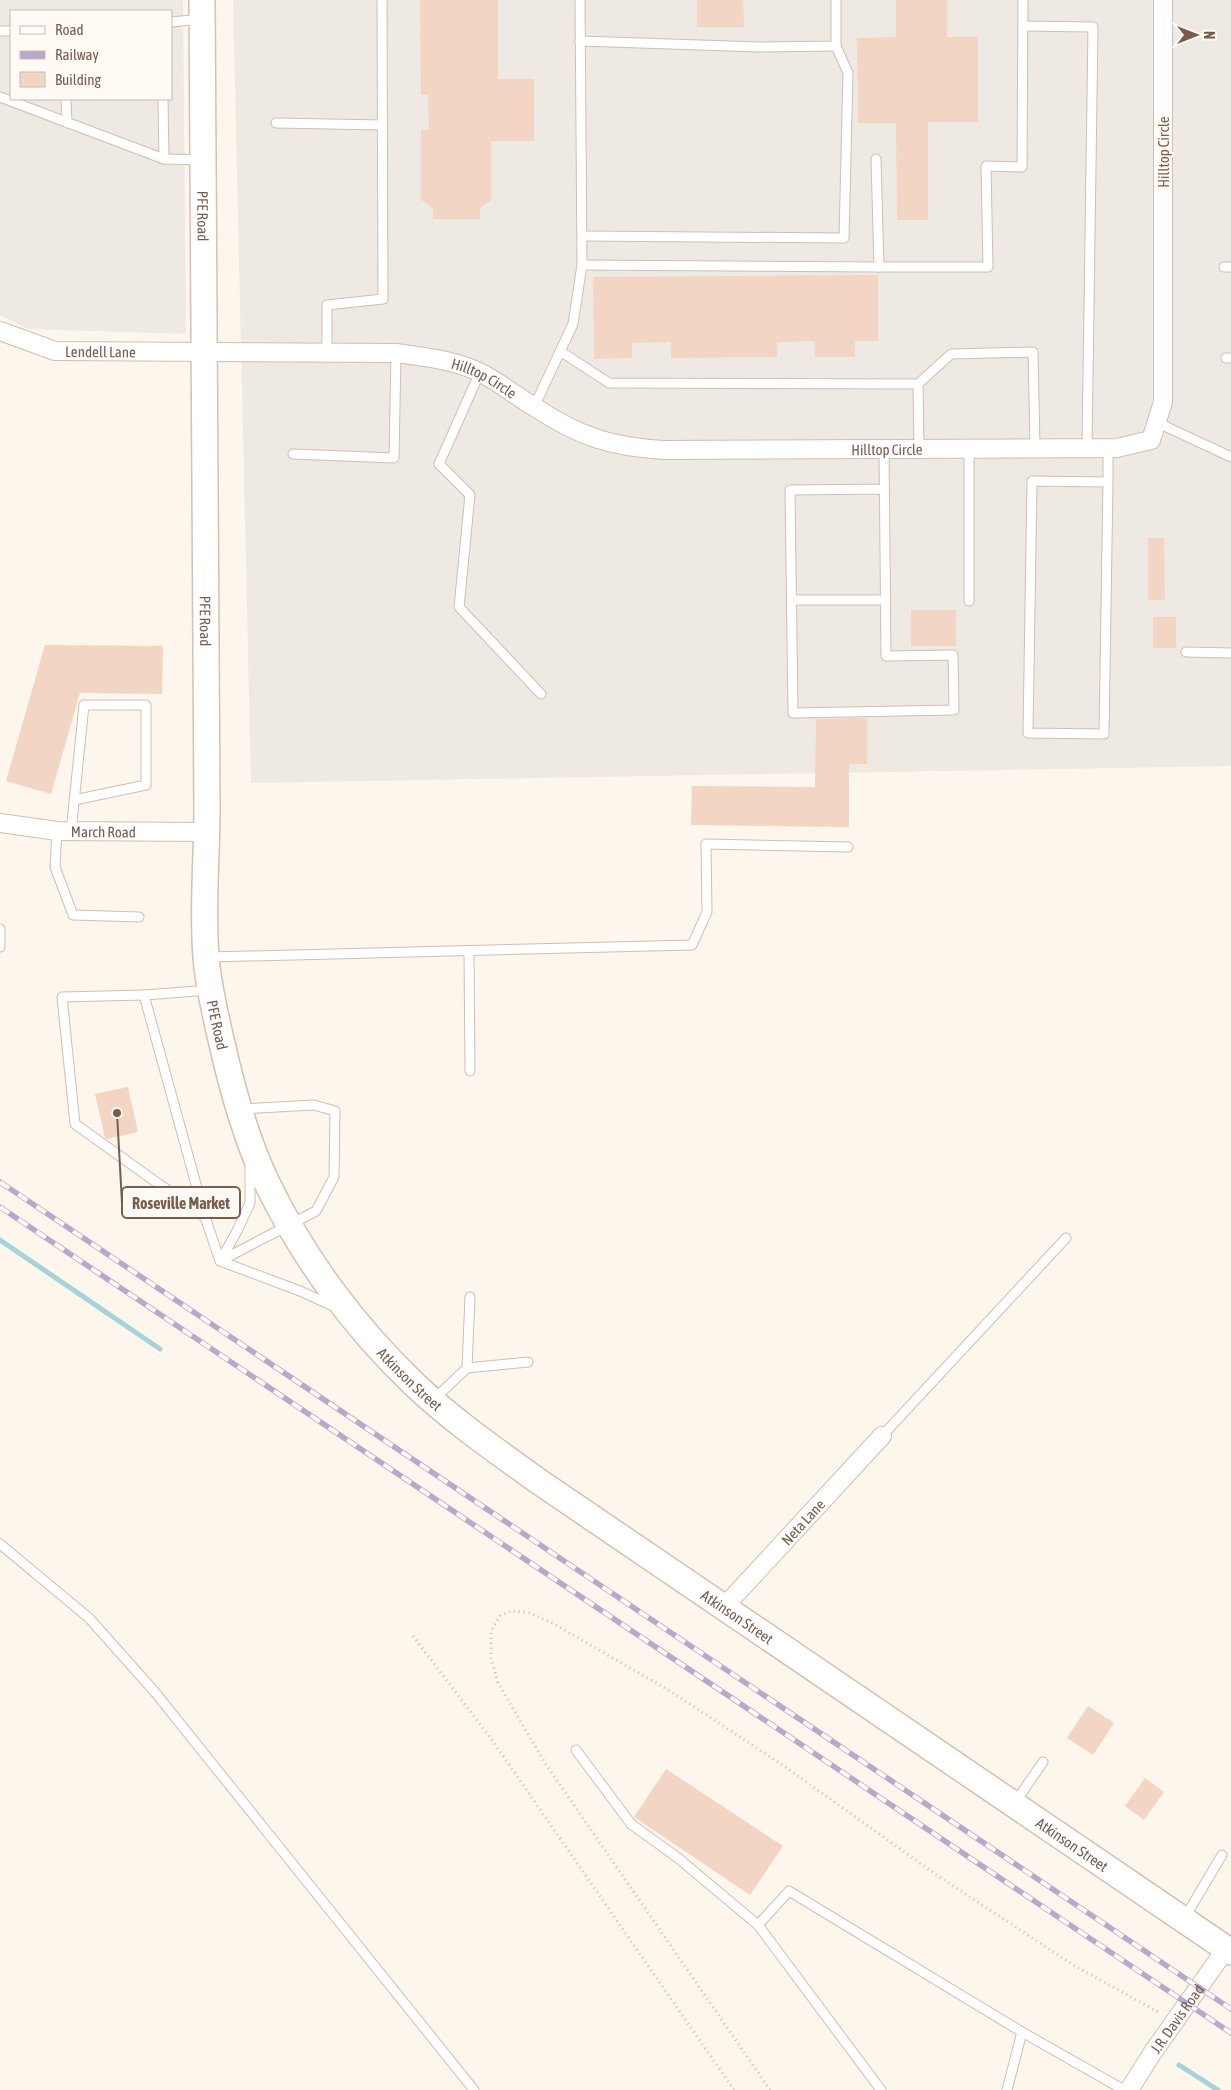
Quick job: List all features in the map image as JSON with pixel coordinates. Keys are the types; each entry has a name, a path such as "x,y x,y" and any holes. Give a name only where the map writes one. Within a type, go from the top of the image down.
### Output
{"main road":[{"name":"PFE Road","path":"202,10 207,832 203,894 206,957 210,990 226,1062 239,1109 266,1182 290,1227"},
{"name":"Atkinson Street","path":"290,1227 331,1289 351,1314 415,1385 458,1423 541,1483 1229,1950"}],"street":[{"name":"Hilltop Circle","path":"203,353 396,353 437,358 480,372 513,391 534,408 567,428 604,442 631,448 664,450 1108,448 1151,440 1163,402 1163,0"},
{"name":"Lendell Lane","path":"0,331 55,351 203,353"},
{"name":"March Road","path":"0,822 64,832 207,832"},
{"name":"Neta Lane","path":"724,1606 882,1436"},
{"name":"J.R. Davis Road","path":"1129,2090 1175,2021 1229,1950"}],"lane":[{"path":"327,353 327,305 383,299 382,0"},
{"path":"534,408 573,324 582,264 584,236 580,0"},
{"path":"584,236 844,238 848,73 836,46 836,0"},
{"path":"582,264 988,267 986,166 1022,167 1023,0"},
{"path":"172,22 202,10"},
{"path":"1023,26 1092,27 1087,447"},
{"path":"580,41 759,47 836,46"},
{"path":"0,96 164,159 202,160"},
{"path":"66,100 67,123"},
{"path":"163,100 164,159"},
{"path":"276,123 383,125"},
{"path":"876,159 879,266"},
{"path":"560,351 609,383 918,384 951,354 1033,352 1036,447"},
{"path":"293,454 394,458 396,353"},
{"path":"480,372 439,464 470,495 459,607 541,694"},
{"path":"918,384 919,448"},
{"path":"1156,422 1231,457"},
{"path":"884,448 886,656 953,655 954,710 793,712 790,490 884,489"},
{"path":"969,448 969,601"},
{"path":"1108,448 1108,482 1104,734 1028,733 1032,481 1108,482"},
{"path":"792,600 886,600"},
{"path":"1186,652 1231,653"},
{"path":"74,800 146,785 146,705 84,705 74,800 55,867 73,915 139,917"},
{"path":"206,957 692,945 707,912 706,844 848,848"},
{"path":"0,929 0,947"},
{"path":"469,951 470,1071"},
{"path":"205,1217 75,1124 62,997 144,995 210,990"},
{"path":"144,995 205,1217 220,1261"},
{"path":"220,1261 290,1227 316,1211 334,1177 335,1111 314,1104 239,1109"},
{"path":"220,1261 236,1234 250,1203 251,1143"},
{"path":"882,1436 1066,1238"},
{"path":"220,1261 300,1291 351,1314"},
{"path":"468,1368 470,1297"},
{"path":"433,1401 468,1368 528,1362"},
{"path":"0,1544 57,1590 109,1638 167,1706 474,2090"},
{"path":"576,1750 631,1824 678,1858 758,1925 881,2090"},
{"path":"1014,1804 1043,1762"},
{"path":"1184,1920 1222,1855"},
{"path":"758,1925 789,1891 1022,2032 1124,2090"},
{"path":"1007,2090 1022,2032"}],"path":[{"path":"770,2090 545,1763 498,1684 491,1658 491,1630 500,1616 511,1611 528,1612 554,1624 670,1691 784,1766 938,1876 1075,1966 1175,2021"},
{"path":"413,1636 492,1740 734,2090"}],"shaded area":[{"path":"0,0 183,0 186,334 28,329 0,315"},
{"path":"233,0 1231,0 1231,766 251,783"}],"building":[{"path":"420,0 498,0 498,79 534,79 534,141 491,141 491,200 480,208 480,219 433,219 433,208 421,200 421,130 429,130 428,95 421,95"},
{"path":"697,0 743,0 744,27 697,27"},
{"path":"896,0 947,0 947,37 978,37 978,122 928,122 928,220 897,220 896,123 858,123 857,38 896,37"},
{"path":"878,275 878,341 855,341 855,357 815,357 815,341 777,342 777,357 671,358 671,342 632,343 632,358 594,359 593,277"},
{"path":"1148,538 1164,538 1165,600 1148,600"},
{"path":"911,610 956,610 956,646 911,646"},
{"path":"1153,617 1176,617 1176,648 1153,648"},
{"path":"45,645 163,646 162,694 80,693 51,794 6,781"},
{"path":"867,718 867,764 849,764 849,827 691,825 692,786 815,787 816,719"},
{"path":"128,1087 138,1132 107,1139 105,1138 95,1094"},
{"path":"1088,1706 1114,1723 1093,1755 1067,1738"},
{"path":"666,1769 783,1846 750,1895 634,1817"},
{"path":"1145,1778 1164,1792 1144,1820 1125,1806"}],"waterway":[{"path":"0,1240 160,1349"},
{"path":"1179,2065 1218,2090"}],"railway":[{"path":"0,1182 1231,2009"},
{"path":"0,1207 1231,2033"}],"place":[{"name":"Roseville Market","path":"117,1113"}]}
